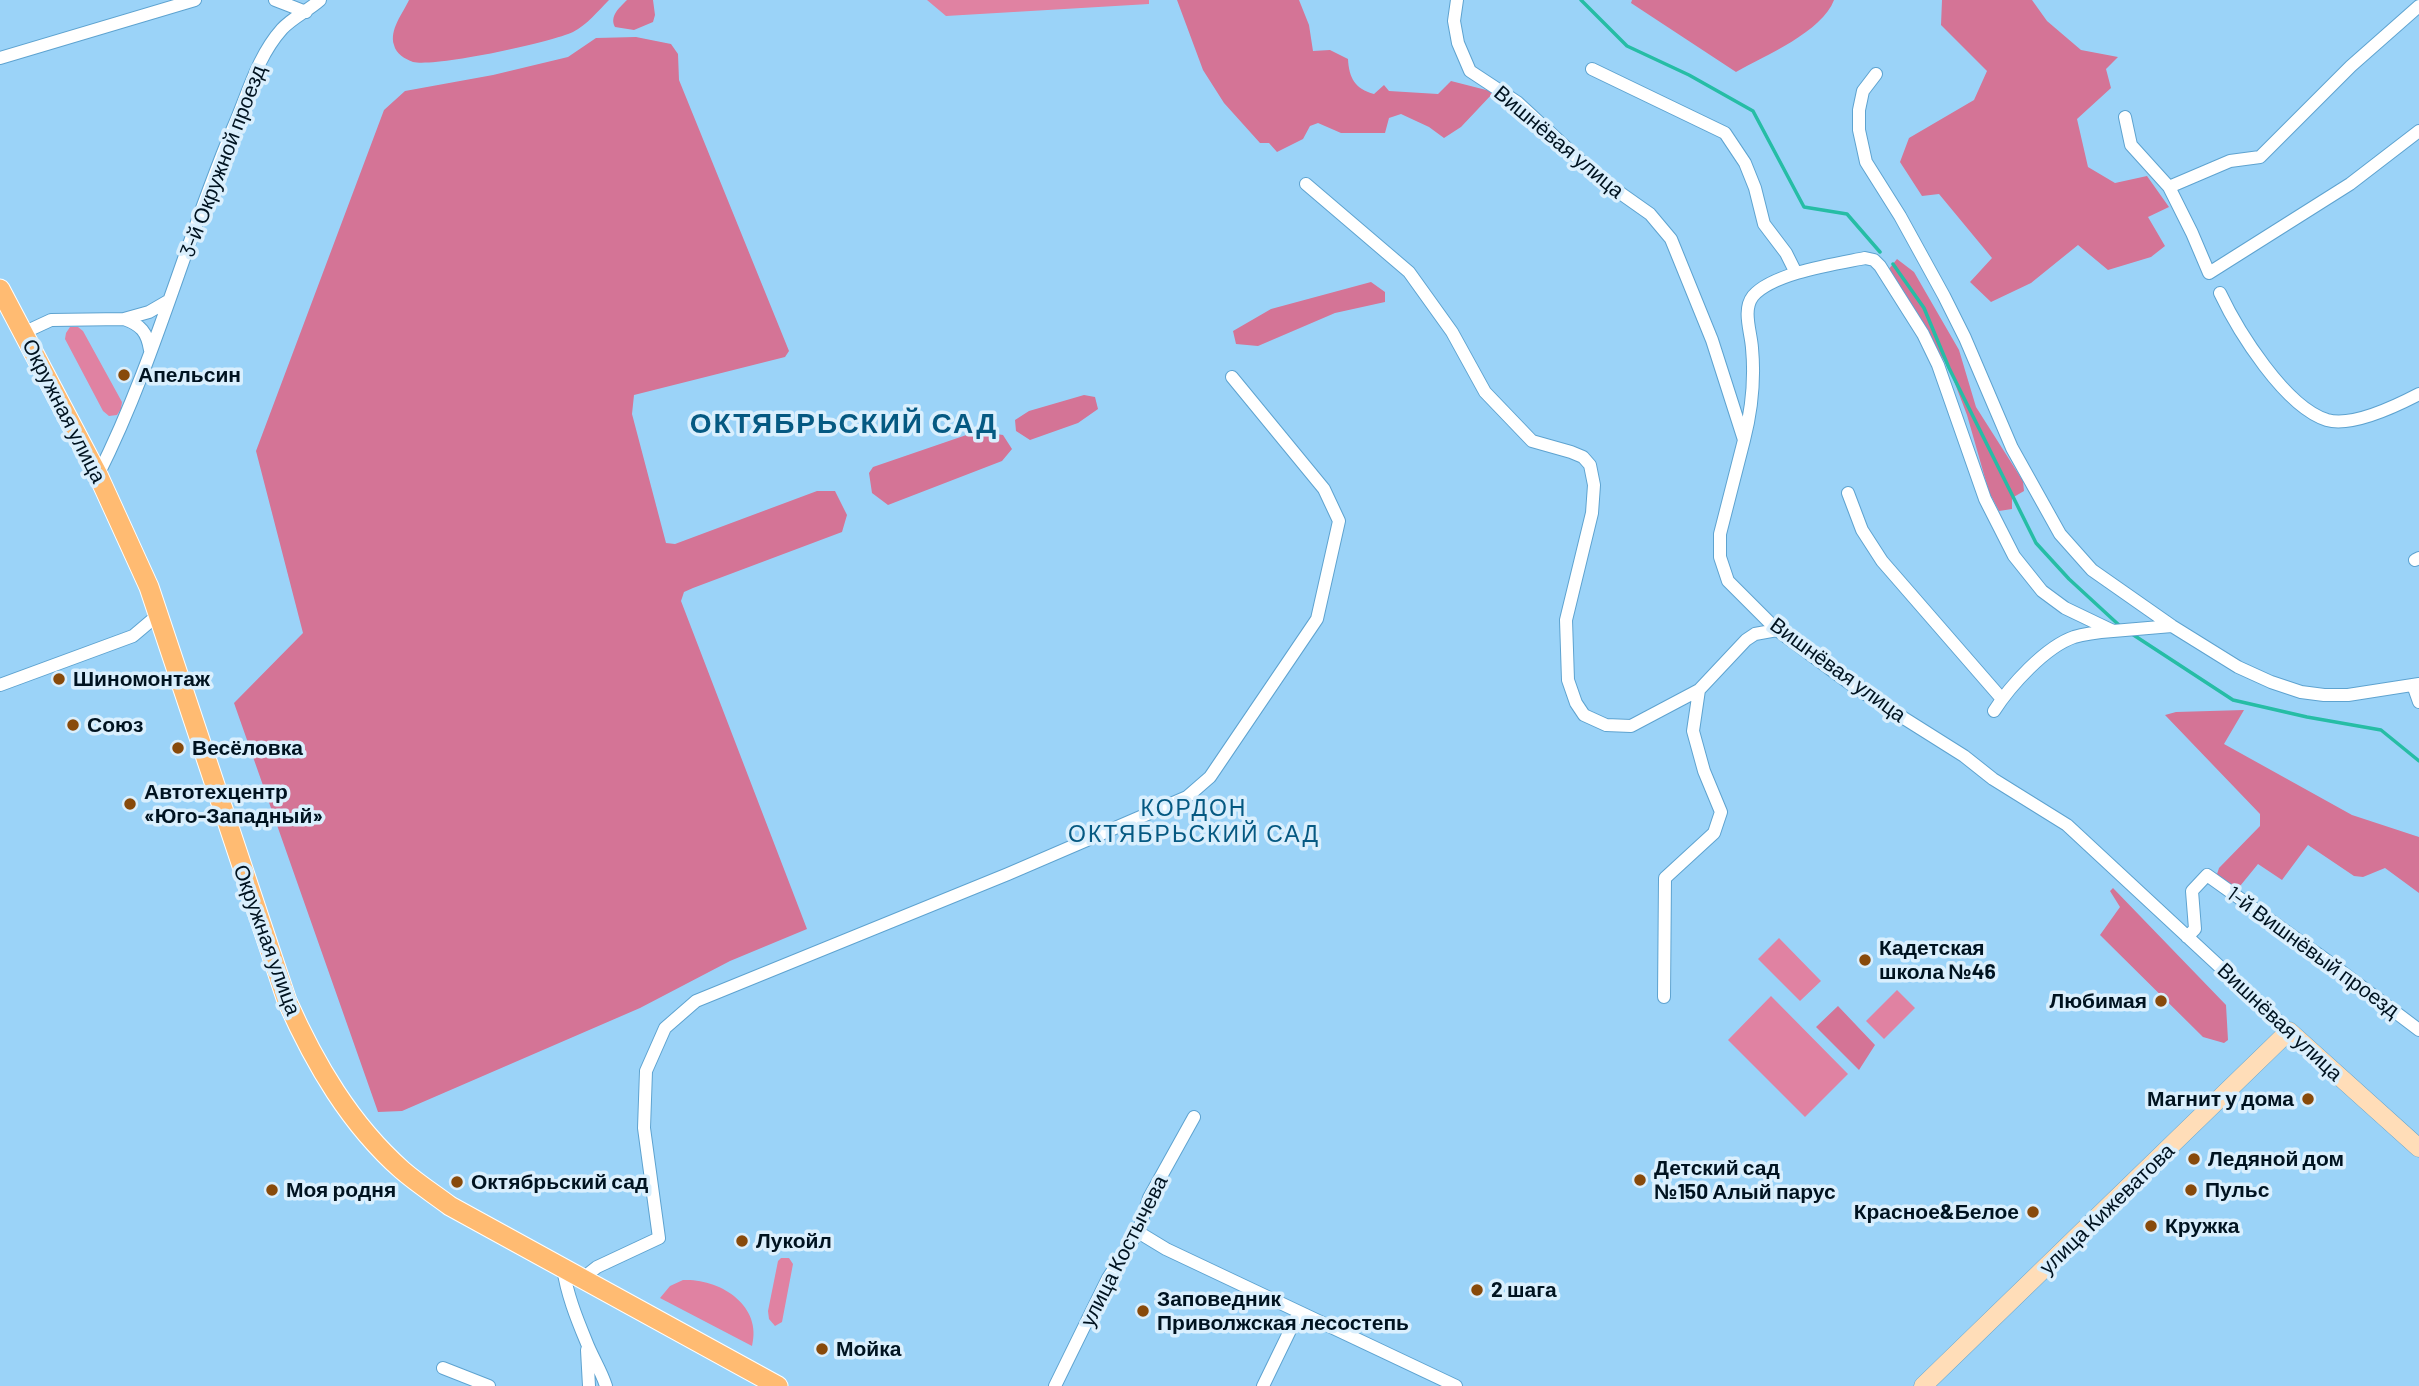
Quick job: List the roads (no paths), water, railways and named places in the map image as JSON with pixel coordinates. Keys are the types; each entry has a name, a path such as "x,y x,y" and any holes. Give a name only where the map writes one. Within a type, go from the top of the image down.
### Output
{"main road":[{"name":"Окружная улица","path":"0,289 6,315 23,333 98,475 159,614 286,1001 309,1051 365,1132 402,1170 450,1206 778,1386"},
{"name":"Вишнёвая улица","path":"2289,1031 2419,1148"},
{"name":"улица Кижеватова","path":"1923,1386 2289,1031"}],"street":[{"path":"0,58 195,0"},
{"path":"275,0 306,12"},
{"name":"3-й Окружной проезд","path":"98,475 115,441 208,187 259,64 284,28 320,0"},
{"name":"Вишнёвая улица","path":"1457,0 1454,21 1456,32 1470,71 1517,102 1599,178 1650,214 1671,239 1712,340 1744,440 1720,534 1720,557 1728,581 1777,630 1856,688 2067,825 2289,1031"},
{"path":"2169,187 2230,161 2260,157 2351,66 2419,5"},
{"path":"1592,69 1725,134 1745,163 1755,188 1764,224 1786,253 1796,273"},
{"path":"1876,74 1863,92 1859,110 1859,130 1866,162 1900,216 1961,329 2017,459 2060,534 2092,570 2172,626 2238,667 2271,682 2324,695 2348,695 2416,684 2419,702"},
{"path":"2125,117 2132,145 2169,187 2209,273 2350,184 2419,131"},
{"path":"1306,184 1409,272 1452,332 1485,392 1532,441 1571,452 1583,457 1590,465 1594,485 1592,513 1566,620 1568,680 1576,704 1584,715 1606,725 1631,726 1699,690 1746,640 1755,634 1777,630"},
{"path":"1744,440 1751,413 1754,383 1747,312 1751,298 1763,287 1796,273 1865,258 1874,260 1880,265 1938,365 1985,499 2014,556 2053,601 2113,631"},
{"path":"2220,293 2231,316 2271,376 2310,412 2328,421 2351,421 2419,394"},
{"path":"23,333 51,320 124,319 149,312 168,302"},
{"path":"124,319 139,324 148,336 150,350"},
{"path":"583,1278 597,1267 659,1238 644,1128 646,1071 665,1028 696,1002 1188,797 1210,777 1317,619 1339,521 1324,489 1232,377"},
{"path":"1848,493 1862,530 1882,561 2001,699"},
{"path":"0,685 133,636 159,614"},
{"path":"1994,711 2001,699 2043,656 2059,644 2074,637 2172,626"},
{"path":"1664,997 1665,878 1714,832 1721,812 1704,771 1693,731 1699,690"},
{"name":"1-й Вишнёвый проезд","path":"2187,937 2195,929 2192,891 2207,875 2419,1030"},
{"name":"улица Костычева","path":"1055,1386 1108,1278 1138,1232 1149,1198 1194,1116"},
{"path":"1138,1232 1166,1249 1456,1386"},
{"path":"563,1268 568,1299 606,1386"},
{"path":"1263,1386 1299,1312"},
{"path":"586,1343 589,1386"},
{"path":"443,1368 489,1386"}],"waterway":[{"path":"1581,0 1627,46 1689,75 1753,111 1804,207 1847,214 1880,252"},
{"path":"1893,264 1924,308 1949,368 2036,543 2069,579 2120,626"},
{"path":"2132,634 2233,700 2381,730 2419,761"}],"place":[{"name":"Апельсин","path":"124,375"},
{"name":"Шиномонтаж","path":"59,679"},
{"name":"Союз","path":"73,725"},
{"name":"Весёловка","path":"178,748"},
{"name":"Автотехцентр «Юго-Западный»","path":"130,804"},
{"name":"Кадетская школа №46","path":"1865,960"},
{"name":"Любимая","path":"2161,1001"},
{"name":"Магнит у дома","path":"2308,1099"},
{"name":"Ледяной дом","path":"2194,1159"},
{"name":"Детский сад №150 Алый парус","path":"1640,1180"},
{"name":"Октябрьский сад","path":"457,1182"},
{"name":"Моя родня","path":"272,1190"},
{"name":"Пульс","path":"2191,1190"},
{"name":"Красное&Белое","path":"2033,1212"},
{"name":"Кружка","path":"2151,1226"},
{"name":"Лукойл","path":"742,1241"},
{"name":"2 шага","path":"1477,1290"},
{"name":"Заповедник Приволжская лесостепь","path":"1143,1311"},
{"name":"Мойка","path":"822,1349"}],"district":[{"name":"ОКТЯБРЬСКИЙ САД","path":"844,424"},
{"name":"КОРДОН ОКТЯБРЬСКИЙ САД","path":"1194,821"}]}
